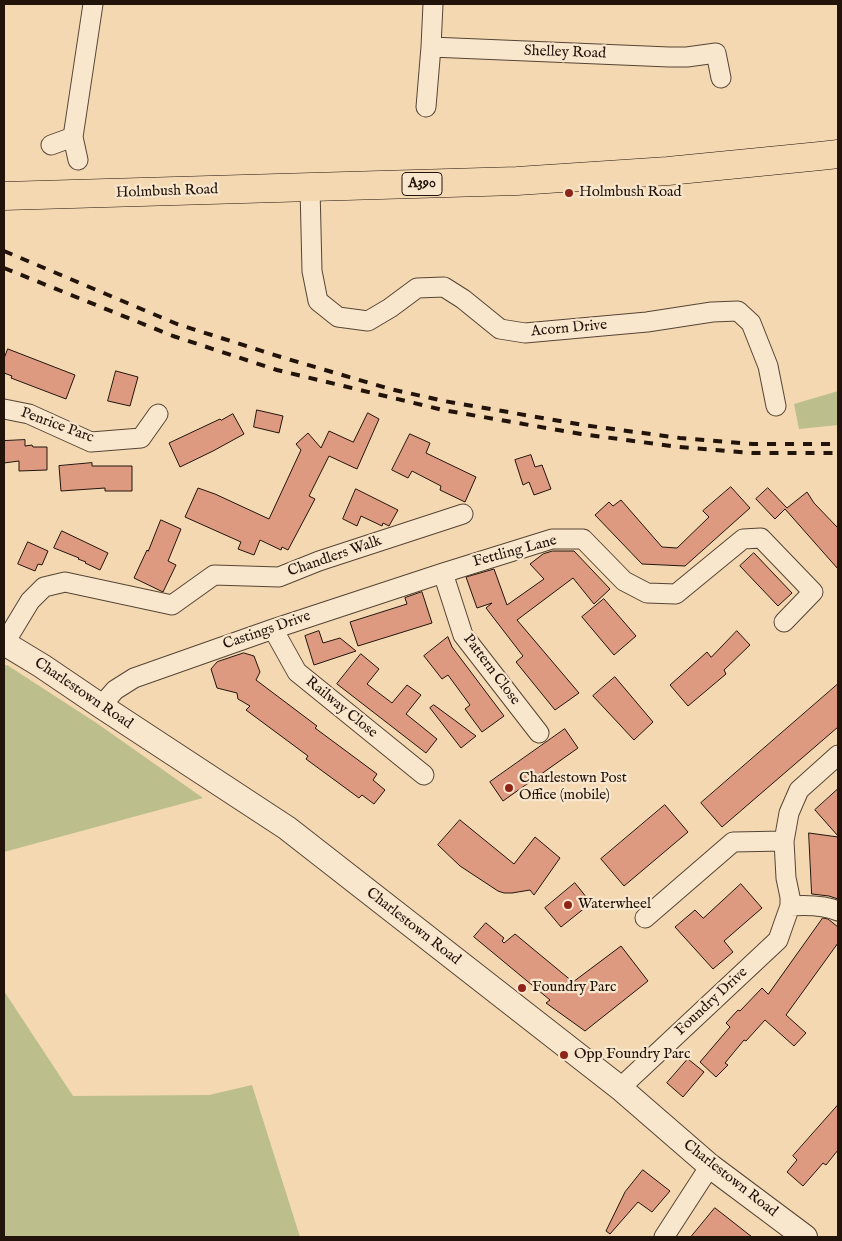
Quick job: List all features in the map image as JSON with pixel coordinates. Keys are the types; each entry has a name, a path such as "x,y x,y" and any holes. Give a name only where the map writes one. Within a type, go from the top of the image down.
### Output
{"highway":[{"name":"Holmbush Road","path":"4,196 518,181 697,168 838,154"}],"street":[{"path":"78,160 73,137 93,4"},
{"path":"426,108 433,4"},
{"name":"Shelley Road","path":"431,47 669,57 687,57 716,53 721,78"},
{"path":"51,145 73,137"},
{"name":"Acorn Drive","path":"310,188 312,271 318,301 338,316 368,320 390,308 416,288 444,287 463,298 500,330 525,334 647,322 712,312 738,311 751,324 768,366 776,406"},
{"name":"Penrice Parc","path":"4,409 29,414 91,442 141,438 158,414"},
{"name":"Chandlers Walk","path":"4,643 30,601 44,588 65,582 172,605 214,575 279,577 319,561 463,514"},
{"name":"Fettling Lane","path":"443,573 552,539 583,539 624,582 647,593 676,594 743,539 761,538 812,592 784,622"},
{"name":"Castings Drive","path":"101,706 115,690 134,678 273,629 443,573"},
{"name":"Pattern Close","path":"443,573 463,635 539,733"},
{"name":"Railway Close","path":"273,629 297,672 424,775"},
{"name":"Charlestown Road","path":"4,643 42,666 287,828 620,1088 710,1166 805,1237"},
{"name":"Foundry Drive","path":"620,1088 778,940 790,906 784,841 789,813 799,790 838,755"},
{"path":"645,918 733,842 784,841"},
{"path":"790,906 816,907 838,911"},
{"path":"664,1237 710,1166"}],"green space":[{"path":"838,391 838,425 799,429 794,404"},
{"path":"7,665 98,724 203,798 4,852 4,666"},
{"path":"4,991 73,1096 209,1095 252,1085 300,1237 4,1237"}],"building":[{"path":"8,349 75,375 66,399 11,378 12,376 4,373 4,359"},
{"path":"116,371 138,377 130,406 108,401"},
{"path":"257,410 283,416 279,433 254,427"},
{"path":"368,413 379,419 357,469 329,456 309,496 315,499 288,550 282,547 281,550 260,540 254,555 238,549 241,542 185,517 198,488 269,519 301,450 296,444 308,433 321,448 329,431 353,442"},
{"path":"233,414 244,434 180,467 169,443"},
{"path":"410,434 430,443 426,453 476,477 465,502 440,490 441,486 412,471 408,478 392,470"},
{"path":"25,440 25,446 47,447 47,470 19,471 19,461 4,463 4,441"},
{"path":"531,455 535,467 542,465 551,489 534,495 529,482 523,485 515,460"},
{"path":"92,463 92,466 132,466 132,491 105,491 105,488 61,491 59,466"},
{"path":"731,487 750,508 685,566 642,564 595,515 609,502 613,506 621,500 662,547 677,548 709,517 703,511"},
{"path":"768,488 787,508 807,492 814,503 838,528 838,569 785,509 775,519 756,499"},
{"path":"356,489 398,510 389,526 383,523 382,526 361,516 357,526 343,519"},
{"path":"161,520 181,529 168,561 176,565 163,592 134,578"},
{"path":"62,531 108,553 100,570 79,558 54,548"},
{"path":"28,542 48,551 42,565 38,564 35,571 18,564"},
{"path":"553,551 574,551 610,589 594,604 573,578 517,620 579,693 555,710 516,662 523,656 486,608 492,603 477,608 466,577 494,569 507,605 544,579 530,564 543,554"},
{"path":"754,553 792,593 778,606 740,566"},
{"path":"422,592 432,623 358,646 350,622 407,604 405,598"},
{"path":"604,599 636,636 614,655 582,617"},
{"path":"319,631 323,643 340,638 356,651 314,665 305,636"},
{"path":"737,631 750,645 724,670 726,674 688,706 670,685 707,652 711,657"},
{"path":"448,637 452,647 504,716 482,732 465,709 470,705 448,675 442,679 424,656"},
{"path":"244,653 254,656 260,672 256,680 317,726 315,728 377,774 373,780 385,790 374,804 362,795 359,798 306,759 308,756 246,710 250,706 238,699 237,693 217,688 211,669 217,662"},
{"path":"361,654 379,669 367,684 392,703 407,685 421,695 406,714 437,739 426,753 337,684"},
{"path":"615,677 653,722 634,740 593,696"},
{"path":"838,684 838,727 722,827 701,803"},
{"path":"434,705 476,736 461,748 430,708"},
{"path":"565,729 578,748 503,801 490,782"},
{"path":"838,789 838,836 815,810"},
{"path":"665,805 688,832 624,886 601,859"},
{"path":"460,820 514,864 535,837 560,858 534,895 530,890 512,893 498,891 460,866 438,845"},
{"path":"809,833 838,837 838,899 812,894"},
{"name":"Waterwheel","path":"575,883 591,903 561,927 545,908"},
{"path":"741,884 762,908 724,941 733,952 713,969 675,927 695,910 703,918"},
{"path":"823,918 828,919 838,927 838,943 786,1015 806,1033 794,1046 765,1020 746,1041 744,1040 725,1063 728,1065 716,1077 700,1062 730,1027 726,1023 762,988 768,994"},
{"path":"486,923 504,938 502,941 504,943 515,934 573,982 621,946 648,981 585,1031 546,1003 550,1000 474,937"},
{"path":"688,1059 704,1072 683,1097 667,1083"},
{"path":"838,1105 838,1150 826,1165 823,1163 803,1186 787,1172 797,1160 793,1156"},
{"path":"643,1170 670,1191 652,1212 638,1202 610,1234 606,1231 625,1192"},
{"path":"715,1208 724,1215 752,1237 691,1237"}],"railway":[{"path":"4,251 177,324 390,389 444,401 583,425 680,438 753,444 838,444"},
{"path":"4,268 173,336 277,370 443,410 581,434 679,447 753,453 838,453"}],"place":[{"name":"Holmbush Road","path":"569,193"},
{"name":"Charlestown Post Office (mobile)","path":"509,788"},
{"name":"Waterwheel","path":"568,905"},
{"name":"Foundry Parc","path":"522,988"},
{"name":"Opp Foundry Parc","path":"564,1055"}]}
